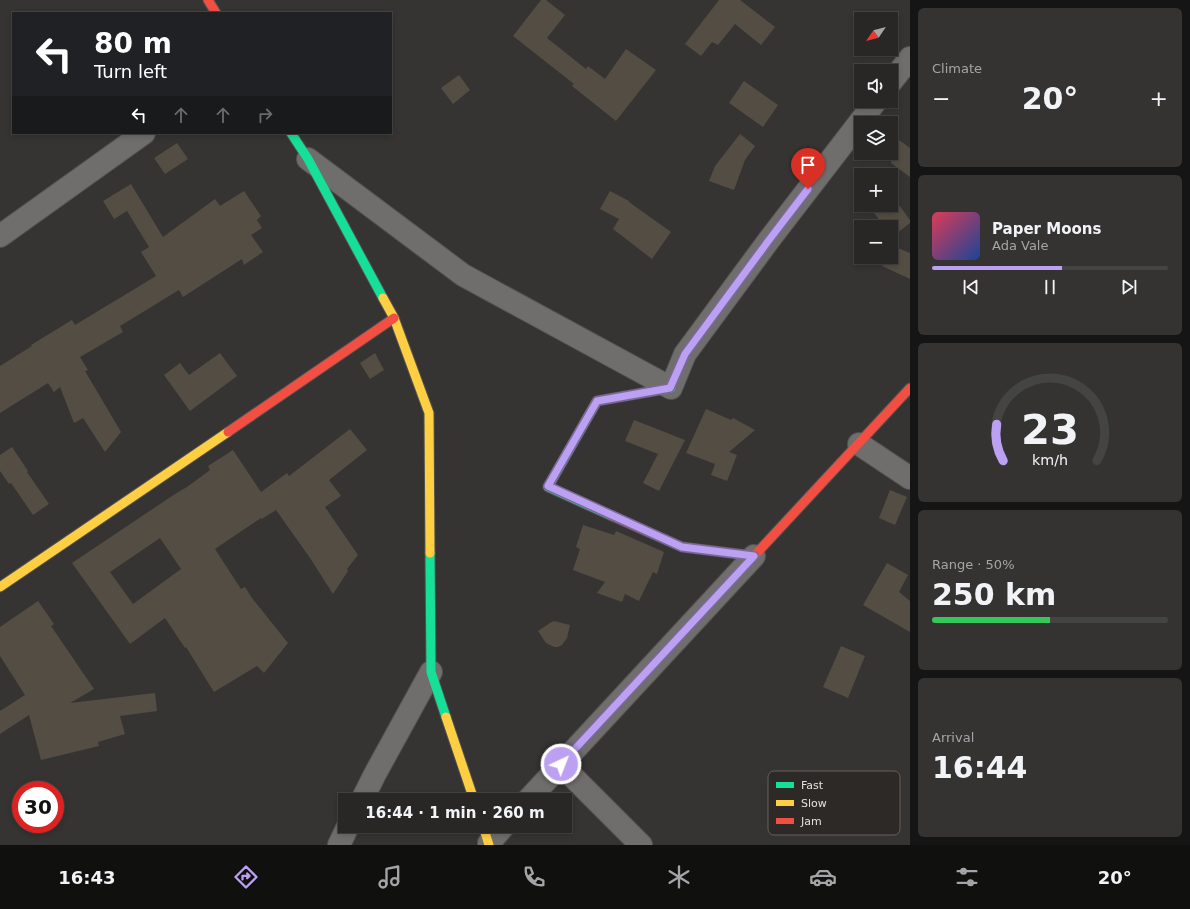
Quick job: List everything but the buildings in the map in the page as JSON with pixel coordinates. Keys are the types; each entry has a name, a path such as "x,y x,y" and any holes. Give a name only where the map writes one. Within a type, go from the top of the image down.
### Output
{"street":[{"path":"208,0 215,12"},
{"path":"898,73 910,58"},
{"path":"670,388 685,354 769,240 871,108"},
{"path":"0,236 143,134"},
{"path":"292,134 308,159 394,318 429,413 431,672 472,793"},
{"path":"308,159 463,275 670,388"},
{"path":"0,587 394,318"},
{"path":"670,388 597,401 548,486 682,547 754,556"},
{"path":"534,793 910,388"},
{"path":"859,444 910,478"},
{"path":"366,793 431,672"},
{"path":"561,764 641,845"},
{"path":"339,845 345,833"}],"traffic: fast":[{"path":"292,134 308,159 383,298"},
{"path":"612,516 548,487 597,401 671,388"},
{"path":"430,553 431,672 446,717"}],"traffic: slow":[{"path":"383,298 394,318 429,413 430,553"},
{"path":"0,587 228,432"},
{"path":"446,717 472,793"},
{"path":"485,833 489,845"}],"traffic: jam":[{"path":"208,0 215,12"},
{"path":"228,432 394,318"},
{"path":"612,516 682,547 754,556 910,388"}],"route":[{"path":"561,764 754,556 682,547 548,486 597,401 670,388 685,354 808,189"}]}
